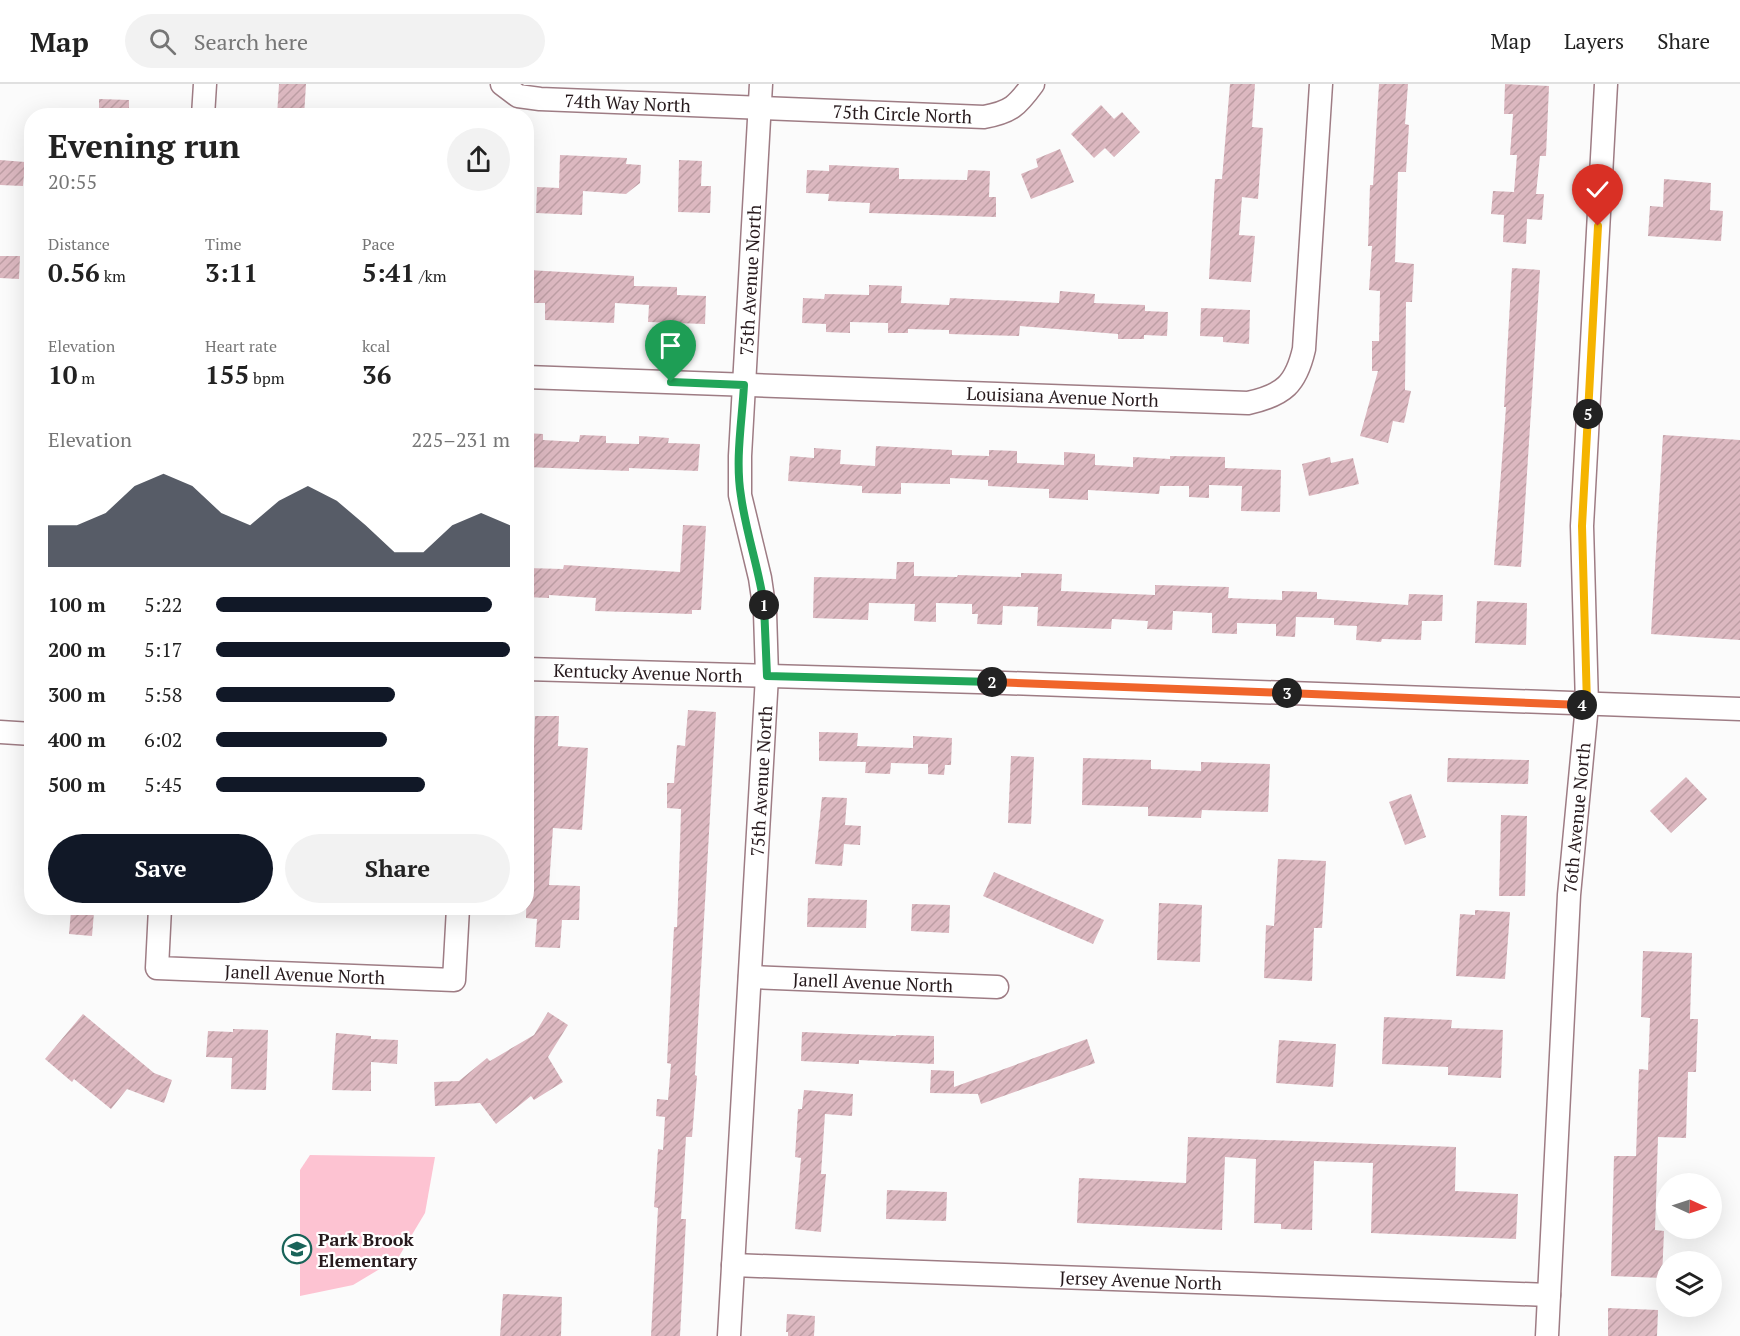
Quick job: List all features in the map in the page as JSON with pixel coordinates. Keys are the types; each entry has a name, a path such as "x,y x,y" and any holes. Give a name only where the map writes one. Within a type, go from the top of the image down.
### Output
{"street":[{"path":"204,108 205,84"},
{"name":"74th Way North","path":"502,84 518,96 540,99 759,109"},
{"name":"75th Avenue North","path":"729,1336 767,676 765,612 760,578 740,495 740,456 761,84"},
{"name":"75th Circle North","path":"759,109 984,117 1005,113 1022,99 1033,84"},
{"name":"Louisiana Avenue North","path":"534,377 1248,403 1269,398 1287,387 1299,370 1304,349 1321,84"},
{"name":"76th Avenue North","path":"1547,1336 1569,895 1587,705 1582,526 1606,84"},
{"name":"Kentucky Avenue North","path":"534,669 989,682 1740,709"},
{"path":"0,732 24,734"},
{"name":"Janell Avenue North","path":"160,915 157,968 454,980 458,915"},
{"name":"Janell Avenue North","path":"750,978 997,987"},
{"name":"Jersey Avenue North","path":"733,1264 1549,1295"}],"shaded area":[{"path":"310,1155 435,1157 425,1213 398,1258 353,1285 300,1296 300,1170"}],"building":[{"path":"279,84 306,84 304,108 278,108"},
{"path":"1230,84 1255,84 1252,127 1263,128 1258,199 1242,197 1239,235 1255,236 1251,282 1209,279 1215,179 1222,179"},
{"path":"1379,84 1408,84 1405,124 1409,125 1406,172 1398,172 1395,262 1414,264 1412,302 1406,302 1405,390 1411,391 1404,423 1393,421 1388,443 1360,436 1378,371 1372,371 1372,341 1379,341 1380,291 1369,290 1372,246 1368,246 1370,185 1373,185"},
{"path":"1505,84 1549,86 1546,156 1540,156 1536,194 1544,194 1542,220 1527,219 1526,244 1503,242 1504,215 1491,214 1493,191 1514,192 1517,155 1510,155 1513,114 1504,114"},
{"path":"99,99 129,100 129,108 99,108"},
{"path":"1101,105 1114,119 1122,112 1140,132 1114,157 1105,148 1094,158 1071,134"},
{"path":"1060,149 1074,182 1031,199 1021,174 1038,167 1036,159"},
{"path":"560,155 627,158 626,164 641,165 640,183 626,194 583,191 582,215 536,213 537,187 559,188"},
{"path":"0,160 24,162 23,186 0,185"},
{"path":"679,160 702,161 701,186 711,186 710,213 678,212"},
{"path":"829,165 899,168 899,179 967,180 968,170 990,171 989,197 996,197 996,217 869,213 870,203 828,201 829,194 806,193 807,170 829,171"},
{"path":"1664,179 1711,183 1710,210 1723,211 1721,241 1648,236 1650,206 1663,207"},
{"path":"0,256 20,256 19,279 0,278"},
{"path":"1512,268 1540,270 1521,567 1494,565 1506,407 1504,407"},
{"path":"534,270 634,276 634,286 677,287 677,295 706,296 705,324 648,322 649,305 615,303 614,323 545,320 545,303 534,303"},
{"path":"869,285 902,286 901,303 949,305 950,298 1059,303 1060,291 1095,294 1094,303 1145,305 1145,311 1168,312 1167,336 1144,335 1144,339 1118,339 1118,334 1020,326 1019,336 949,334 949,330 908,329 908,333 888,333 888,323 850,322 850,333 826,332 826,324 802,323 803,298 824,299 825,294 869,295"},
{"path":"1201,308 1250,310 1249,344 1223,342 1223,337 1200,336"},
{"path":"534,433 543,434 543,440 579,442 580,435 606,436 606,443 639,444 639,436 669,438 668,443 700,444 698,471 629,468 629,471 534,467"},
{"path":"1663,435 1740,440 1740,640 1651,634"},
{"path":"876,446 952,450 952,455 989,456 989,450 1017,451 1017,463 1064,465 1064,452 1095,454 1095,465 1133,467 1133,457 1170,459 1170,456 1225,457 1225,468 1281,470 1280,512 1241,511 1242,486 1209,485 1209,498 1189,497 1189,486 1160,486 1159,494 1088,490 1088,500 1049,498 1049,489 988,486 988,480 950,478 950,484 901,483 901,494 862,493 862,486 788,481 790,456 814,458 814,448 841,450 840,464 875,466"},
{"path":"1330,457 1331,463 1353,458 1359,484 1309,496 1302,464"},
{"path":"683,525 706,526 701,610 692,610 692,614 595,611 596,598 549,595 549,598 534,597 534,568 563,569 564,565 680,572"},
{"path":"897,562 914,562 914,576 1021,577 1021,573 1062,574 1061,591 1155,595 1155,585 1229,587 1228,598 1282,600 1282,591 1317,592 1317,599 1408,605 1409,594 1443,595 1442,621 1422,621 1421,640 1382,639 1381,642 1356,640 1357,626 1334,625 1334,618 1296,617 1295,637 1276,636 1276,624 1237,623 1237,634 1212,633 1212,613 1173,611 1172,630 1147,629 1148,621 1112,619 1111,629 1037,626 1038,607 1003,606 1002,625 977,624 978,614 972,614 972,604 936,603 936,622 914,621 915,604 869,603 868,620 813,618 814,577 896,579"},
{"path":"1477,601 1527,603 1526,645 1475,643"},
{"path":"688,710 716,712 695,1075 697,1076 692,1137 686,1137 681,1219 686,1219 680,1336 651,1336 658,1208 654,1207 658,1149 663,1150 665,1117 656,1116 657,1099 668,1100 671,1064 667,1063 674,927 677,927 680,845 681,809 667,808 667,783 674,783 677,745 685,746"},
{"path":"535,716 559,716 558,746 588,748 582,830 553,828 549,885 580,886 579,920 562,920 560,948 535,947 537,919 526,918 526,915 534,915"},
{"path":"819,732 858,733 857,746 913,748 913,736 952,738 951,765 945,765 944,775 928,774 928,764 891,763 890,774 865,773 866,762 819,761"},
{"path":"1011,756 1034,757 1031,824 1008,823"},
{"path":"1083,758 1151,760 1151,769 1201,771 1201,762 1270,764 1268,812 1202,810 1201,818 1148,816 1148,807 1082,805"},
{"path":"1448,758 1529,760 1528,784 1447,782"},
{"path":"1686,777 1707,799 1671,833 1650,811"},
{"path":"1411,794 1426,837 1405,845 1389,802"},
{"path":"822,797 847,798 845,825 861,826 860,845 844,844 842,866 815,864"},
{"path":"1501,815 1527,816 1525,896 1499,896"},
{"path":"1278,859 1326,861 1322,928 1314,928 1312,981 1264,978 1266,925 1274,926"},
{"path":"994,872 1104,920 1093,944 983,896"},
{"path":"808,898 867,900 866,928 807,927"},
{"path":"1159,903 1202,905 1200,962 1157,960"},
{"path":"912,904 950,905 949,933 911,931"},
{"path":"1475,910 1510,912 1505,979 1456,976 1460,914 1475,915"},
{"path":"71,915 94,915 92,936 69,934"},
{"path":"1643,951 1692,953 1690,1019 1698,1019 1696,1072 1688,1072 1686,1138 1658,1137 1655,1230 1656,1239 1664,1239 1663,1251 1656,1251 1656,1278 1611,1276 1614,1156 1636,1156 1639,1069 1648,1070 1650,1018 1641,1017"},
{"path":"548,1012 568,1025 548,1057 563,1082 534,1100 531,1096 496,1124 480,1103 435,1106 434,1082 459,1081 487,1058 490,1061 534,1035"},
{"path":"83,1014 154,1073 172,1080 164,1103 127,1089 111,1109 74,1079 72,1082 45,1059"},
{"path":"1384,1017 1452,1020 1451,1028 1503,1030 1501,1078 1448,1075 1448,1067 1382,1064"},
{"path":"233,1029 268,1030 266,1090 231,1089 232,1058 206,1057 208,1031 233,1032"},
{"path":"802,1032 934,1036 934,1064 859,1060 859,1064 801,1061"},
{"path":"336,1033 371,1036 371,1039 398,1040 397,1064 371,1062 371,1091 332,1090"},
{"path":"1087,1039 1095,1063 981,1104 978,1094 930,1093 931,1070 954,1071 954,1087"},
{"path":"1279,1040 1336,1044 1333,1087 1276,1083"},
{"path":"804,1090 853,1094 852,1116 825,1114 821,1174 826,1174 821,1232 795,1229 801,1158 795,1157 798,1109 802,1109"},
{"path":"1188,1137 1456,1147 1455,1191 1518,1194 1516,1239 1371,1233 1373,1163 1314,1161 1312,1230 1281,1229 1281,1224 1254,1223 1256,1159 1225,1157 1222,1230 1077,1223 1079,1178 1186,1183"},
{"path":"887,1190 947,1192 946,1221 886,1219"},
{"path":"503,1294 562,1297 561,1336 500,1336"},
{"path":"1608,1308 1656,1310 1657,1336 1608,1336"},
{"path":"787,1314 815,1316 814,1336 788,1336 786,1332"}],"place":[{"name":"Park Brook Elementary","path":"297,1249"}],"route":[{"path":"671,382 744,385 740,495 760,578 768,648 767,676 1587,705 1582,526 1598,226"}]}
